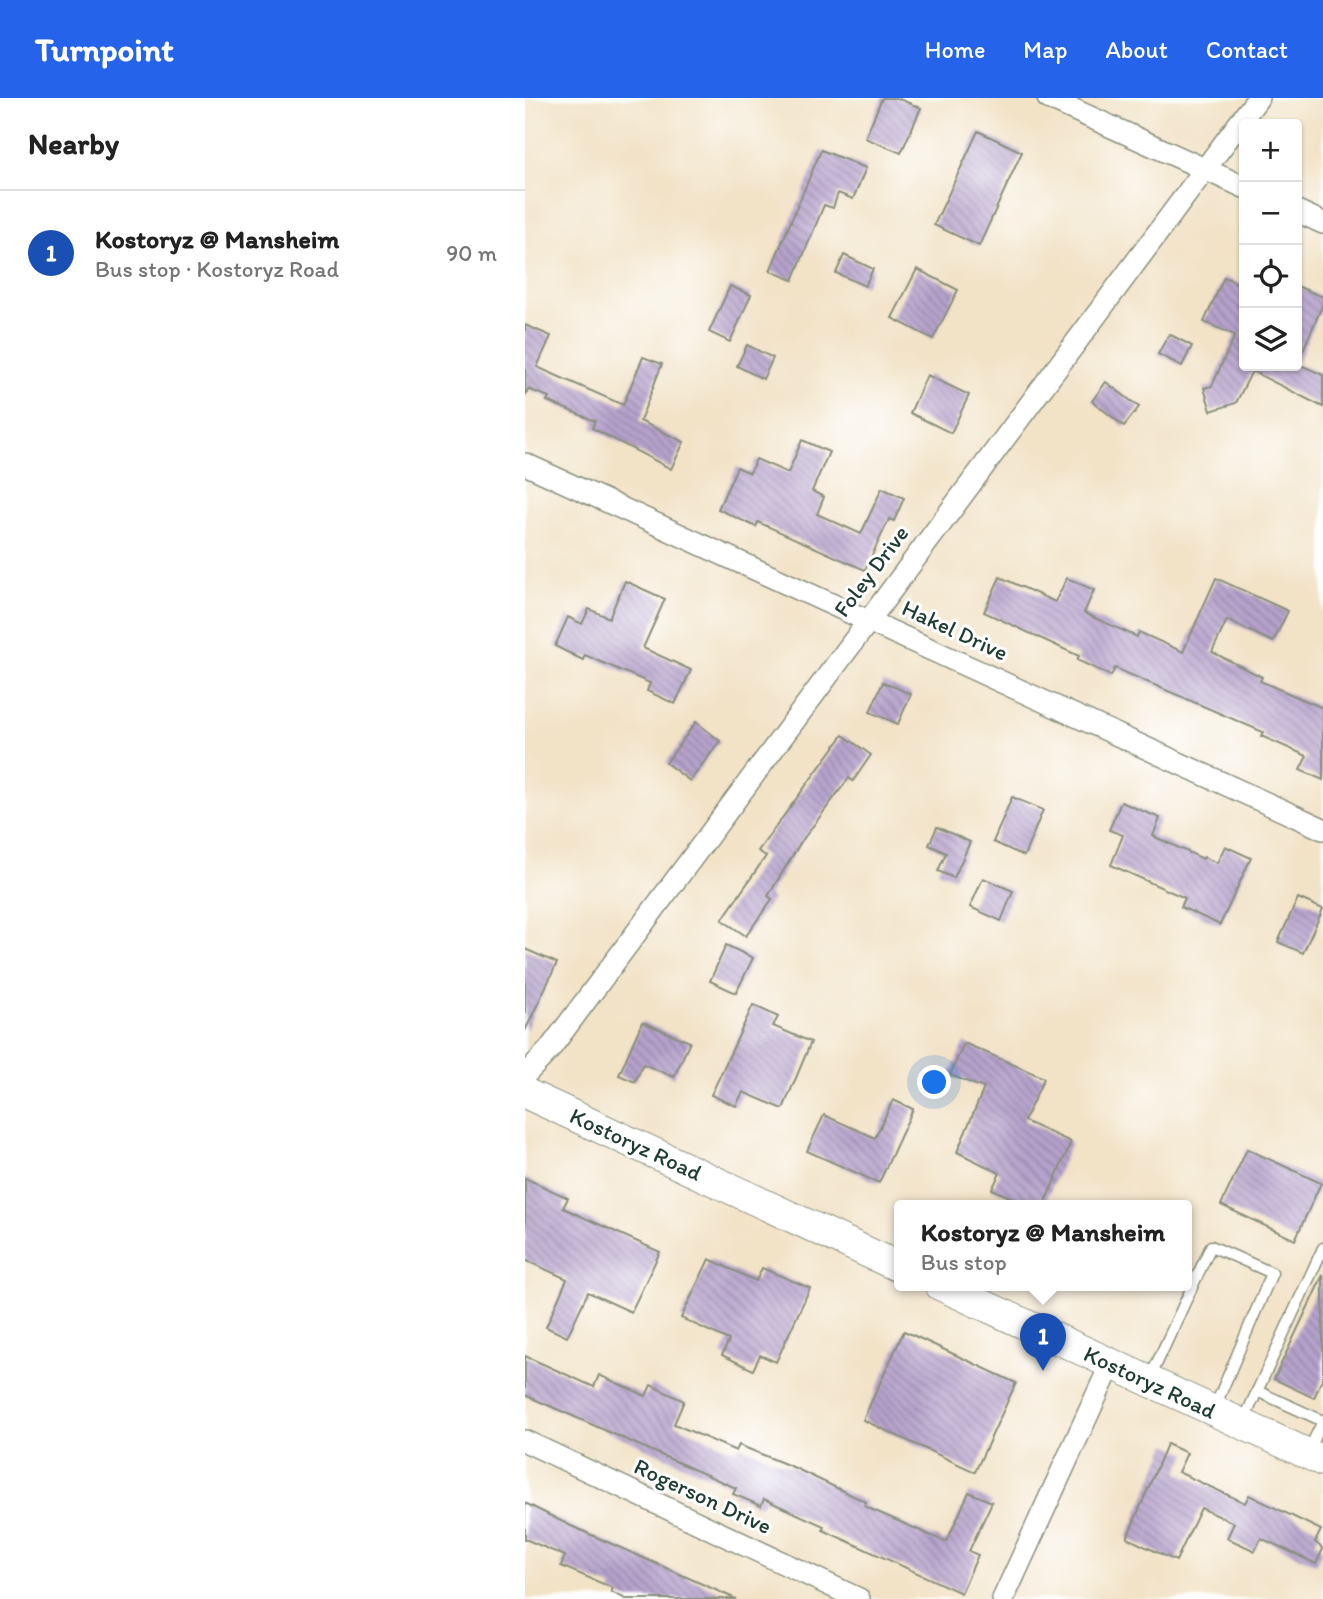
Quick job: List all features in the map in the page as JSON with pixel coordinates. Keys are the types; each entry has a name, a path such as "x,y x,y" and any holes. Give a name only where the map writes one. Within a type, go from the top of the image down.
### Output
{"main road":[{"name":"Kostoryz Road","path":"525,1093 894,1264"},
{"name":"Kostoryz Road","path":"953,1291 1315,1458"}],"street":[{"path":"1048,98 1239,185"},
{"name":"Foley Drive","path":"525,1075 549,1050 867,619 1258,98"},
{"path":"1302,213 1323,223"},
{"name":"Hakel Drive","path":"525,464 1323,829"},
{"path":"1003,1599 1111,1364"},
{"name":"Rogerson Drive","path":"525,1441 859,1599"}],"lane":[{"path":"1192,1287 1211,1246 1272,1273 1213,1411"},
{"path":"1242,1424 1323,1248"},
{"path":"1148,1382 1190,1291"},
{"path":"1257,1391 1323,1421 1315,1458"}],"building":[{"path":"882,98 897,98 921,108 901,153 865,138"},
{"path":"978,131 1022,152 979,246 934,225"},
{"path":"821,150 866,168 853,199 838,193 833,208 824,205 793,280 770,271"},
{"path":"844,255 873,269 865,286 836,273"},
{"path":"917,269 958,290 933,339 892,318"},
{"path":"1224,277 1239,284 1239,371 1252,371 1236,403 1211,411 1204,388 1212,386 1235,335 1204,322"},
{"path":"730,286 751,295 730,342 709,332"},
{"path":"1302,288 1323,297 1323,304 1302,352"},
{"path":"525,325 551,336 537,367 623,405 643,357 662,364 640,421 684,442 671,469 592,428 595,421 547,401 549,397 528,389 525,396"},
{"path":"1169,334 1192,346 1182,366 1158,354"},
{"path":"747,345 773,358 763,379 737,366"},
{"path":"1303,366 1323,375 1323,407 1252,371 1302,371"},
{"path":"927,375 969,395 951,433 910,413"},
{"path":"1106,382 1139,407 1124,426 1092,401"},
{"path":"802,440 829,452 812,491 824,497 817,514 861,534 882,488 904,498 894,521 889,519 865,570 758,522 756,527 718,509 737,467 750,473 756,459 788,473"},
{"path":"1000,577 1055,602 1067,578 1094,590 1084,613 1137,637 1139,632 1183,652 1216,578 1288,611 1273,642 1227,620 1212,652 1262,677 1260,681 1323,708 1323,780 1300,770 1307,756 1261,736 1263,732 1115,668 1111,676 1077,660 1079,656 984,612"},
{"path":"625,581 665,599 643,648 691,670 675,704 647,691 650,683 585,655 583,660 555,646 568,617 582,624 589,609 609,618"},
{"path":"883,682 911,694 898,724 870,712"},
{"path":"696,722 720,741 690,781 666,763"},
{"path":"843,735 871,755 853,781 849,778 801,842 768,896 772,899 746,936 722,920 766,856 758,851"},
{"path":"1012,797 1043,810 1024,856 993,842"},
{"path":"1121,802 1160,818 1153,836 1203,859 1204,857 1217,863 1225,846 1251,858 1220,925 1181,907 1185,898 1111,865 1123,835 1109,830"},
{"path":"937,827 970,842 954,878 938,871 946,853 929,845"},
{"path":"983,878 1013,891 1001,921 970,907"},
{"path":"1298,898 1323,909 1303,953 1278,942"},
{"path":"726,945 753,958 736,993 710,981"},
{"path":"525,949 557,963 525,1031"},
{"path":"753,1005 778,1017 773,1026 811,1042 783,1109 743,1092 736,1106 711,1095"},
{"path":"642,1022 690,1042 674,1077 643,1064 635,1082 619,1075"},
{"path":"964,1043 1044,1078 1024,1121 1071,1142 1046,1200 1017,1200 992,1189 1000,1173 957,1152 984,1088 950,1075"},
{"path":"893,1100 913,1109 879,1183 807,1151 824,1115 875,1138"},
{"path":"1247,1149 1321,1183 1295,1240 1221,1205"},
{"path":"525,1178 568,1198 563,1208 660,1252 631,1312 588,1292 567,1337 546,1327 567,1279 525,1260"},
{"path":"709,1259 756,1281 762,1268 810,1288 776,1362 760,1355 753,1370 722,1355 729,1340 681,1318"},
{"path":"1323,1275 1323,1377 1314,1398 1274,1379"},
{"path":"904,1331 1016,1383 975,1472 863,1420"},
{"path":"525,1356 594,1387 599,1375 646,1396 651,1385 684,1401 674,1424 736,1451 739,1445 795,1468 866,1502 864,1506 941,1540 947,1541 969,1492 992,1502 969,1551 978,1555 961,1593 823,1530 824,1526 764,1499 761,1506 733,1494 736,1488 525,1395"},
{"path":"1167,1444 1187,1453 1178,1472 1245,1503 1249,1495 1321,1530 1315,1542 1323,1549 1316,1564 1261,1538 1255,1551 1227,1538 1234,1523 1201,1508 1176,1561 1127,1538"},
{"path":"525,1503 736,1599 626,1599 611,1592 613,1588 561,1566 565,1556 525,1539"}],"place":[{"name":"Kostoryz @ Mansheim","path":"1043,1371"}]}
